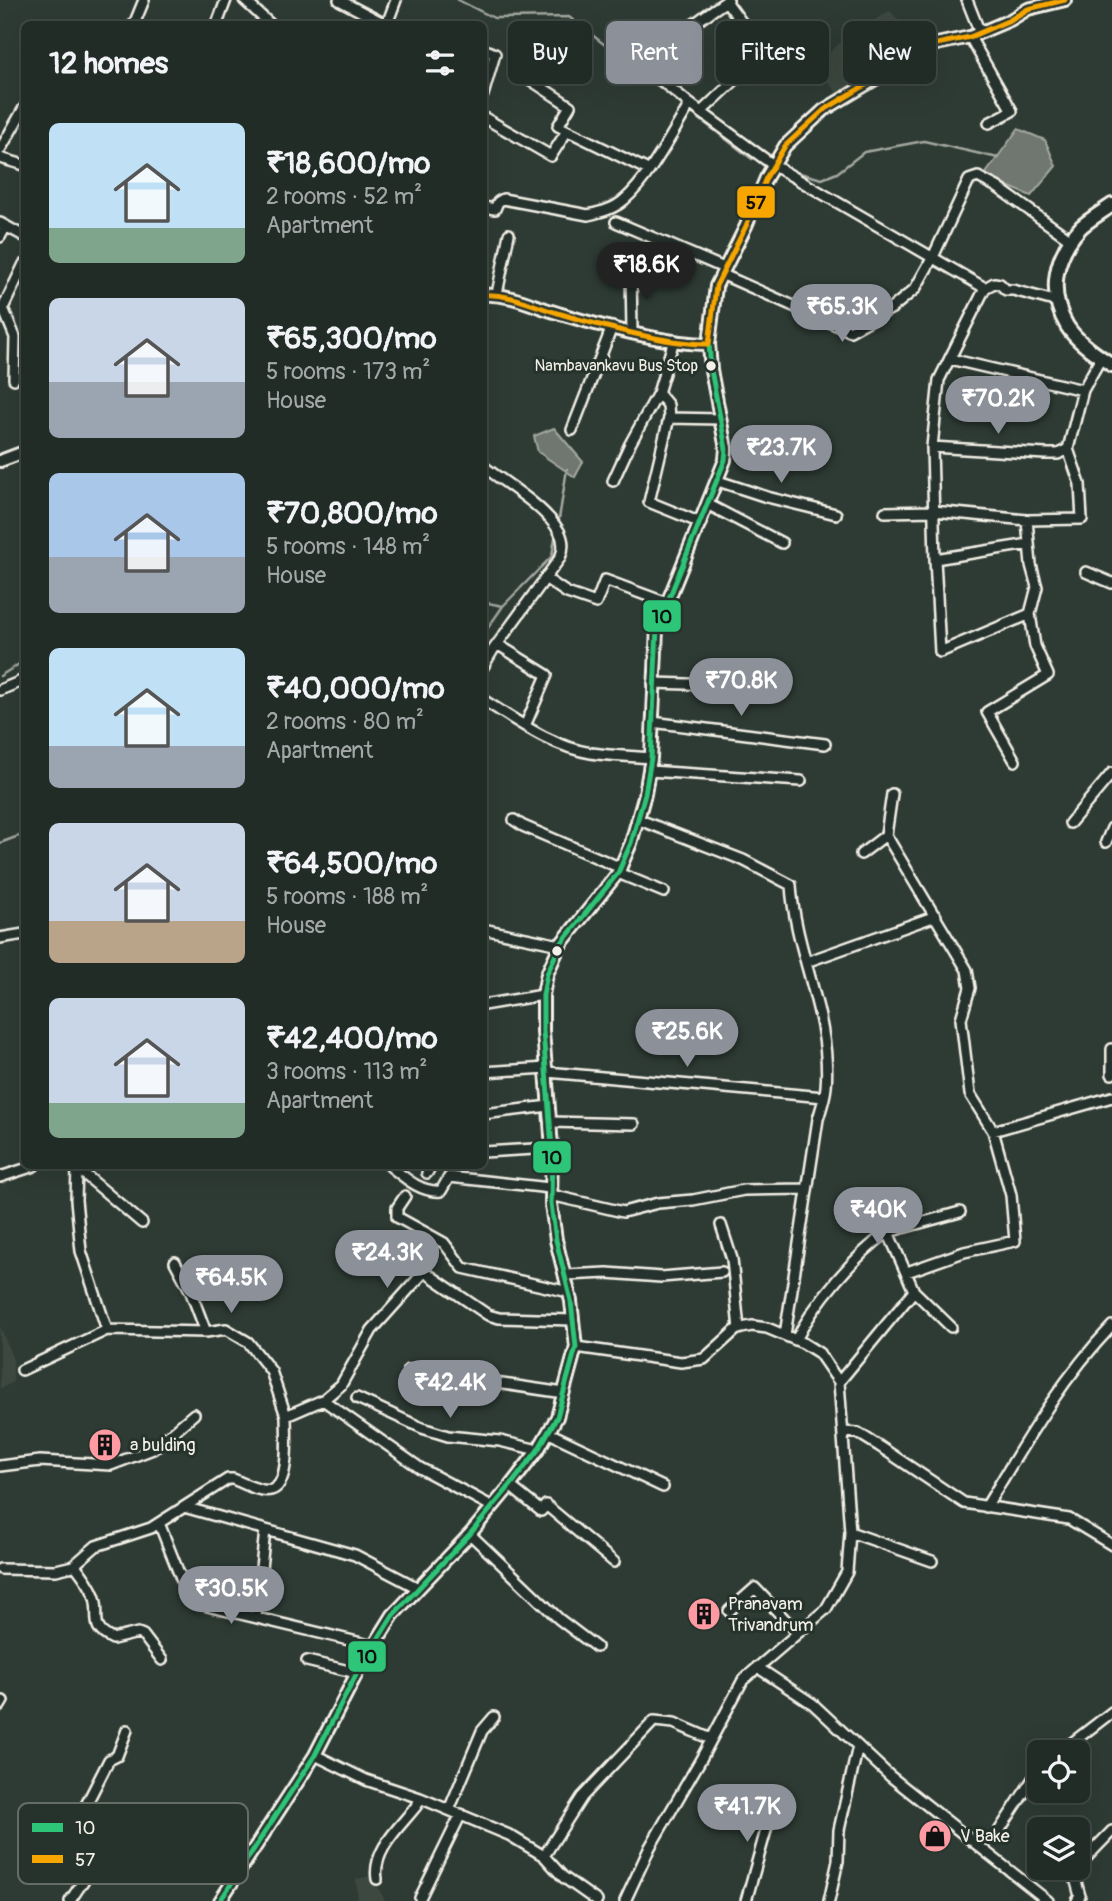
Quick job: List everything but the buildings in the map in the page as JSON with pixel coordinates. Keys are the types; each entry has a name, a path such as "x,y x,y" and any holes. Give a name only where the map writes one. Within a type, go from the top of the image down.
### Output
{"main road":[{"path":"1106,361 1068,327 1058,302 1055,273 1071,240 1083,226 1111,210"}],"street":[{"path":"135,21 144,0"},
{"path":"217,21 226,0"},
{"path":"244,0 267,21"},
{"path":"339,0 380,21"},
{"path":"387,21 396,0"},
{"path":"967,0 975,35 1012,111 989,122"},
{"path":"248,1858 315,1755 357,1673 393,1615 470,1534 538,1450 549,1433 564,1394 576,1347 569,1292 556,1240 550,1192 552,1148 543,995 547,974 560,945 619,870 637,819 649,771 657,628 709,505 726,449 711,370 709,344 713,299 722,271 746,226 773,165 785,146 824,110 932,45 975,35 1028,9 1065,0"},
{"path":"701,112 764,53 727,1 698,20 657,56 654,62 657,77 690,104 773,165 985,288"},
{"path":"487,51 495,54 487,81"},
{"path":"537,84 570,106 558,126 648,170"},
{"path":"487,208 495,209 503,199 588,215 601,212 624,200 648,170 690,104"},
{"path":"0,150 21,113"},
{"path":"487,119 551,156 567,131"},
{"path":"0,158 21,164"},
{"path":"616,222 850,331 892,308 915,289 969,180 973,178 982,178 997,187 1071,240"},
{"path":"0,237 3,224 21,234"},
{"path":"497,294 509,234"},
{"path":"15,379 15,337 3,308 21,270"},
{"path":"631,272 632,332"},
{"path":"1030,614 940,652 934,559 932,447 939,380 985,288 993,283 1000,284 1006,290 1058,302"},
{"path":"487,295 497,294 632,332 709,344"},
{"path":"572,430 612,327"},
{"path":"613,481 658,393 674,340"},
{"path":"950,359 1083,390"},
{"path":"884,512 934,511 1027,520 1082,519 1080,484 1068,449 1083,390 1106,361"},
{"path":"658,393 668,405 670,418 649,502 701,523"},
{"path":"670,418 721,419"},
{"path":"932,447 1045,454 1058,454 1068,449"},
{"path":"0,461 21,453"},
{"path":"487,469 537,508 560,532 563,544 562,554 487,660"},
{"path":"718,481 767,497 836,514"},
{"path":"709,505 782,543"},
{"path":"1015,761 987,712 1048,675 1035,646 1030,614 1037,587 1027,520"},
{"path":"934,559 1029,544"},
{"path":"1086,572 1112,583"},
{"path":"545,578 567,593 596,603 606,580 667,603"},
{"path":"497,644 547,675 525,726"},
{"path":"0,690 21,681"},
{"path":"653,684 753,686"},
{"path":"487,702 525,726 562,744 589,753 651,758"},
{"path":"652,722 825,744"},
{"path":"649,771 801,781"},
{"path":"1070,823 1112,773"},
{"path":"892,794 886,835 967,970 970,988 961,1019 970,1094 993,1131 1011,1195 1015,1241 964,1252 907,1272"},
{"path":"637,819 743,860 791,885 792,910 823,1037 826,1087 807,1189 785,1335"},
{"path":"514,820 664,892"},
{"path":"1106,842 1112,828"},
{"path":"861,855 886,835"},
{"path":"806,962 936,916"},
{"path":"487,930 560,945"},
{"path":"0,938 21,934"},
{"path":"487,1004 543,995"},
{"path":"1112,1049 1112,1074"},
{"path":"487,1072 547,1070 824,1097"},
{"path":"993,1131 1112,1097"},
{"path":"487,1114 549,1106"},
{"path":"550,1122 634,1124"},
{"path":"487,1152 552,1148"},
{"path":"0,1177 25,1169"},
{"path":"76,1169 81,1251 107,1330"},
{"path":"78,1169 142,1223"},
{"path":"394,1169 422,1188 437,1192 441,1191 449,1177 550,1192 623,1212 658,1203 693,1200 744,1190 807,1189"},
{"path":"405,1196 397,1208 397,1217 444,1243 463,1268 569,1292"},
{"path":"796,1340 811,1313 869,1245 888,1232 960,1212"},
{"path":"721,1225 732,1259 739,1329"},
{"path":"888,1232 914,1291 951,1327"},
{"path":"403,1257 488,1315 499,1318 573,1320"},
{"path":"175,1262 190,1290 206,1332"},
{"path":"286,1416 323,1400 341,1385 372,1330 425,1271"},
{"path":"566,1275 607,1273 661,1277 722,1272"},
{"path":"839,1382 914,1291"},
{"path":"576,1347 681,1362 704,1359 739,1329 752,1326 785,1335 819,1353 839,1382 850,1532 849,1563 839,1589 826,1609 743,1680 650,1847 625,1901"},
{"path":"986,1507 1048,1405 1090,1349 1112,1326"},
{"path":"0,1569 56,1570 75,1565 104,1542 151,1528 231,1479 262,1490 270,1490 276,1488 285,1472 286,1416 276,1381 261,1356 248,1342 226,1329 206,1332 107,1330 22,1370"},
{"path":"408,1370 564,1394"},
{"path":"357,1398 422,1428 449,1436 500,1441 538,1450"},
{"path":"323,1400 420,1468 493,1507"},
{"path":"0,1466 40,1461 111,1465 153,1449 194,1414"},
{"path":"843,1432 858,1433 964,1503 1069,1519 1112,1545"},
{"path":"549,1433 663,1487"},
{"path":"510,1486 541,1511 546,1505 614,1562"},
{"path":"184,1507 363,1558 418,1588"},
{"path":"159,1523 186,1591 199,1604 374,1646"},
{"path":"256,1616 265,1530"},
{"path":"850,1532 932,1561"},
{"path":"470,1534 559,1619 596,1647"},
{"path":"75,1565 94,1595 96,1619 103,1634 113,1639 138,1633 143,1635 162,1660"},
{"path":"729,1611 755,1588 798,1633"},
{"path":"307,1661 357,1673"},
{"path":"757,1667 813,1704 890,1776 1048,1901"},
{"path":"1076,1740 1112,1712"},
{"path":"449,1810 482,1731 494,1717"},
{"path":"544,1856 582,1797 654,1721 674,1723 711,1739"},
{"path":"87,1803 109,1760 117,1756 127,1730"},
{"path":"828,1901 838,1861 839,1830 858,1746"},
{"path":"315,1755 366,1780 420,1798 509,1835 544,1856 564,1877 597,1901"},
{"path":"999,1831 1027,1788"},
{"path":"746,1901 776,1795"},
{"path":"377,1879 375,1869 385,1844 420,1798"},
{"path":"420,1898 461,1814"},
{"path":"1090,1854 1112,1831"},
{"path":"1076,1880 1080,1896 1077,1901"},
{"path":"70,1901 81,1884"},
{"path":"220,1901 231,1884"}],"shaded area":[{"path":"890,11 900,21 873,21"},
{"path":"843,40 843,84 855,84 837,93 829,83 829,53"},
{"path":"1018,129 1045,140 1056,166 1031,196 984,176"},
{"path":"554,428 583,462 575,477 538,452 534,436"},
{"path":"0,1326 13,1360 13,1382 2,1388 0,1388"},
{"path":"373,1876 385,1901 358,1901 356,1879"}],"waterway":[{"path":"458,0 494,18 569,17 681,104"},
{"path":"693,114 752,159"},
{"path":"796,172 822,179 837,173 864,152 924,141 998,158"},
{"path":"559,519 567,469"},
{"path":"487,629 503,606 552,556 555,538"},
{"path":"487,603 503,606"},
{"path":"0,676 21,663"},
{"path":"0,843 21,835"}],"transit line":[{"name":"57","path":"487,295 513,298 635,334 709,344 716,286 766,178 785,146 824,110 932,45 970,37 1028,9 1065,0"},
{"name":"10","path":"248,1858 315,1755 357,1673 393,1615 470,1534 510,1486 538,1450 557,1417 576,1347 571,1301 556,1240 551,1204 552,1148 543,1031 543,995 547,974 560,945 618,873 631,843 645,794 651,758 657,628 725,460 726,449 711,370 709,344"},
{"name":"10","path":"220,1901 231,1884"}],"place":[{"name":"Nambavankavu Bus Stop","path":"711,366"},
{"name":"a bulding","path":"105,1445"},
{"name":"Pranavam Trivandrum","path":"704,1614"},
{"name":"V Bake","path":"935,1836"}]}
